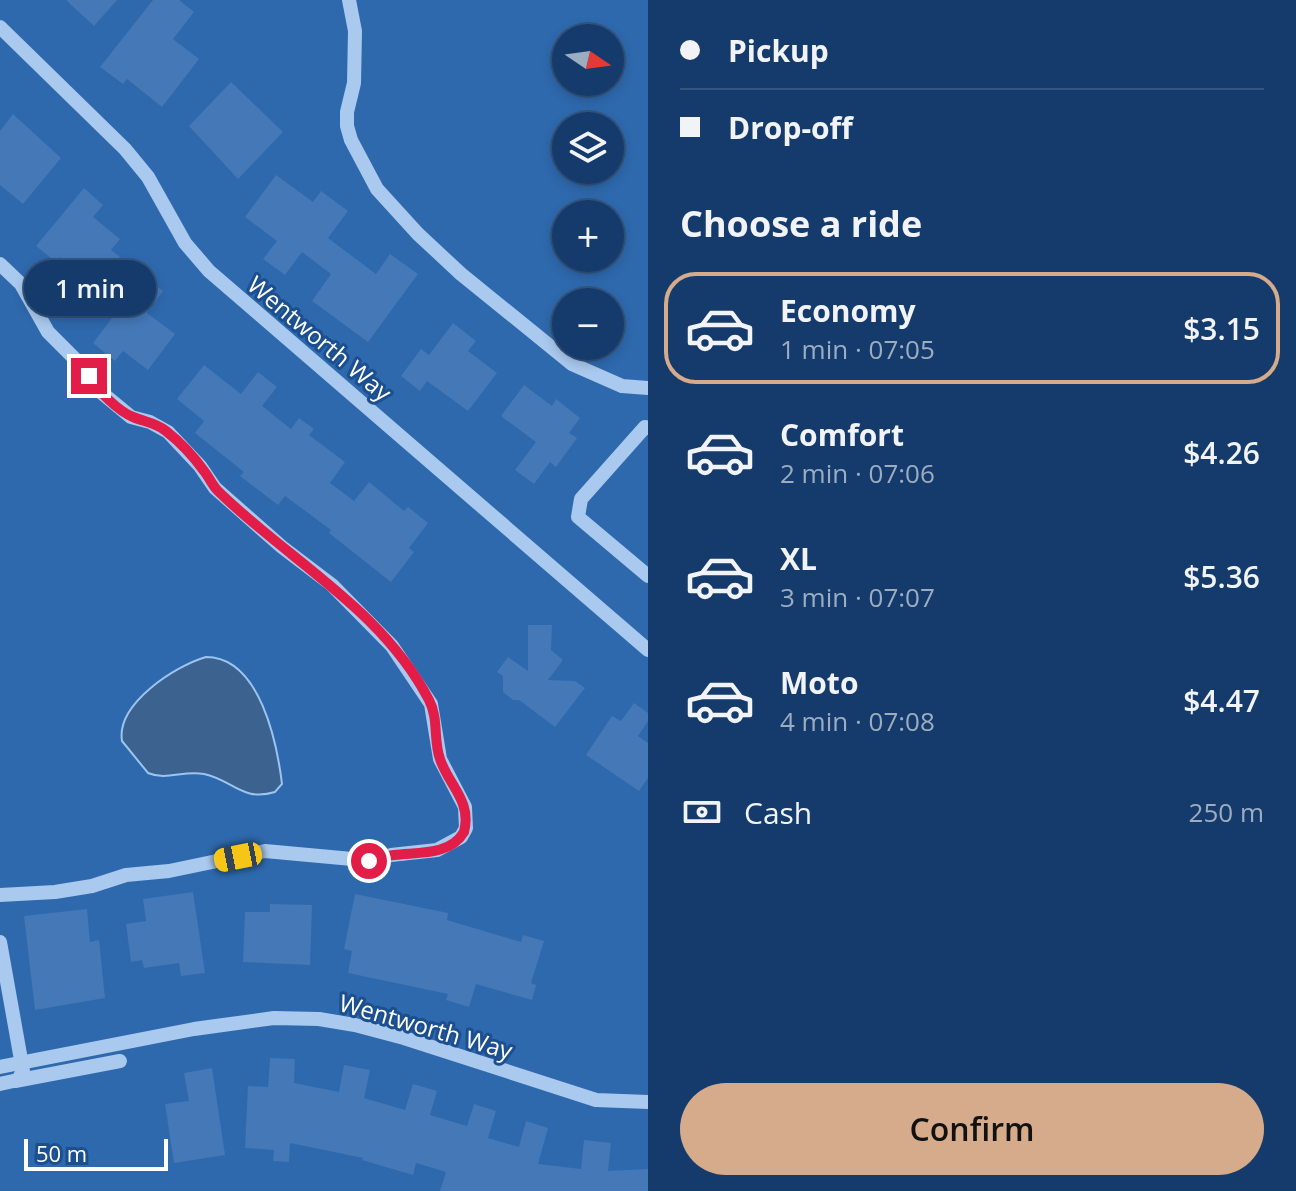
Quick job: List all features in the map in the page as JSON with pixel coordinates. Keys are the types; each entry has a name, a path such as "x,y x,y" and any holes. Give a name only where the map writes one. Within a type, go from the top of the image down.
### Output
{"street":[{"path":"349,0 355,31 355,72 347,126 351,140 377,189 418,234 461,274 572,364 622,386 648,388"},
{"name":"Wentworth Way","path":"0,27 125,149 148,177 185,243 209,271 648,650"},
{"path":"0,264 21,284 48,332 80,364 96,388 131,417 150,422 168,432 200,466 215,488 282,547 332,585 392,646 431,704 440,759 460,793 466,821 461,837 447,846 425,853 391,855 369,861 265,851 169,871 126,875 92,886 0,895"},
{"path":"648,428 645,427 581,499 578,517 648,576"},
{"path":"0,942 22,1074 7,1083"},
{"name":"Wentworth Way","path":"0,1067 194,1029 274,1018 319,1019 404,1038 596,1100 648,1102"},
{"path":"7,1083 120,1061"}],"shaded area":[{"path":"0,0 648,0 648,1191 0,1191"},
{"path":"206,657 225,661 240,671 262,705 280,767 282,784 275,792 246,792 204,774 162,776 148,773 122,741 128,714 150,688 179,669"}],"building":[{"path":"66,0 117,0 94,26"},
{"path":"153,0 179,0 194,12 173,39 199,59 162,107 127,79 123,84 100,67"},
{"path":"231,82 283,132 238,179 189,126"},
{"path":"13,114 61,158 23,204 0,185 0,131"},
{"path":"276,175 313,202 321,191 348,211 328,238 376,274 390,254 418,274 368,342 312,301 331,274 302,252 285,275 263,259 277,241 245,217"},
{"path":"84,188 103,205 93,217 120,239 111,250 120,257 95,286 60,257 56,262 36,246"},
{"path":"144,276 163,291 147,313 175,334 148,370 123,351 115,361 93,343"},
{"path":"453,323 476,341 468,351 497,373 468,411 427,381 420,391 401,376 421,349 429,355"},
{"path":"204,365 241,394 258,372 277,387 262,406 291,429 299,418 314,429 309,435 345,462 330,483 354,501 369,482 404,511 408,507 428,523 409,548 414,552 391,582 329,533 331,530 285,496 278,505 240,476 244,472 195,433 204,421 177,399"},
{"path":"524,385 552,406 556,399 580,418 569,433 577,438 556,467 550,462 534,484 515,470 536,442 501,416"},
{"path":"528,625 552,625 551,650 563,660 548,680 575,681 585,688 555,727 503,692 503,676 497,672 508,657 528,671"},
{"path":"634,703 648,713 648,721 638,736 648,743 648,778 639,791 586,755 612,716 621,721"},
{"path":"193,892 205,973 181,976 179,963 144,968 142,960 131,962 126,924 146,921 143,899"},
{"path":"355,894 448,913 447,920 521,942 523,935 544,941 531,983 536,985 532,1000 476,984 469,1007 446,1000 448,994 348,973 352,951 344,949"},
{"path":"270,904 312,905 310,965 243,962 245,912 270,912"},
{"path":"87,909 90,942 99,940 105,998 35,1010 24,916"},
{"path":"270,1058 295,1059 294,1083 339,1092 344,1065 370,1070 364,1098 405,1110 413,1084 437,1091 430,1115 467,1126 474,1104 496,1111 488,1138 519,1147 526,1121 548,1128 538,1164 581,1169 584,1140 611,1143 608,1171 648,1169 648,1191 440,1191 446,1172 416,1163 413,1175 363,1158 290,1143 289,1162 273,1161 274,1150 245,1148 248,1086 268,1087"},
{"path":"212,1068 225,1155 174,1163 165,1104 189,1101 184,1073"}],"route":[{"path":"89,376 96,388 131,417 150,422 168,432 206,473 215,488 263,532 341,593 392,646 428,697 434,711 440,759 465,807 464,832 452,844 437,850 391,855 369,861"}]}
